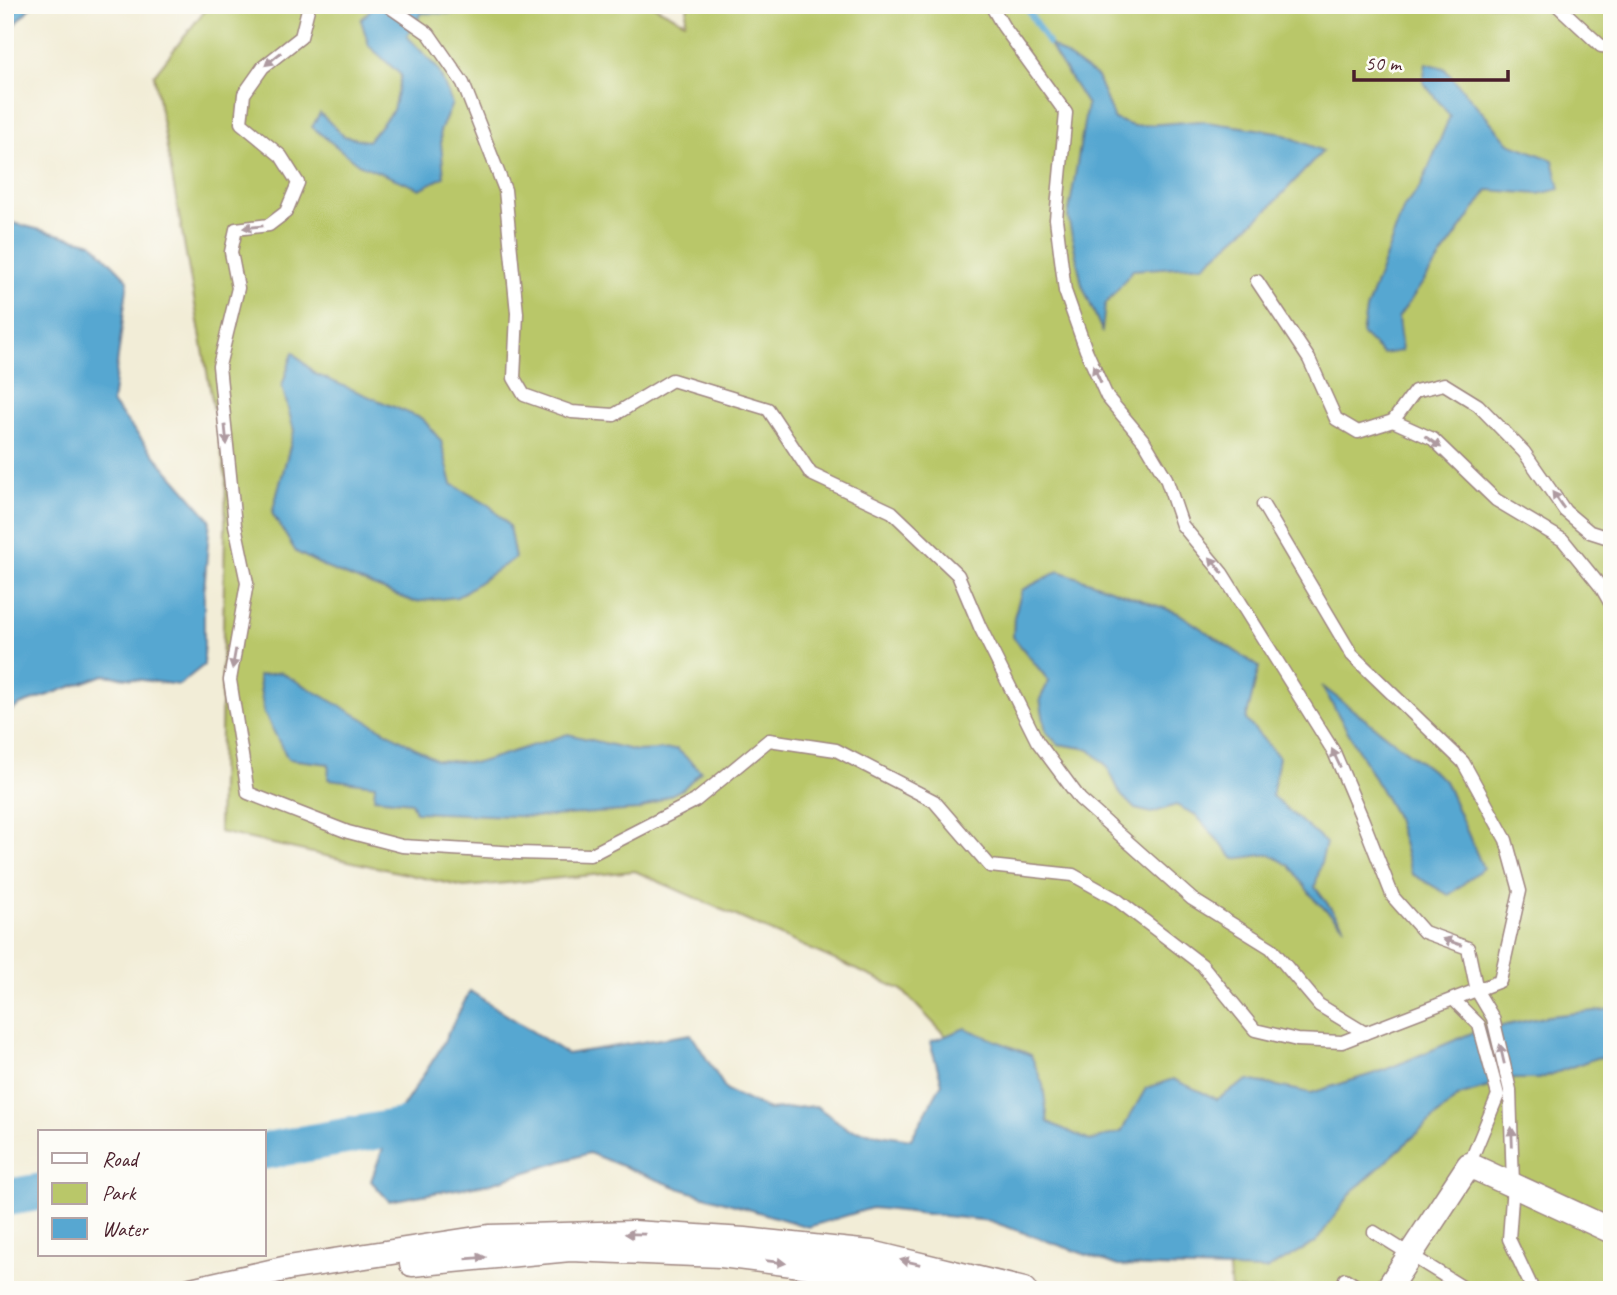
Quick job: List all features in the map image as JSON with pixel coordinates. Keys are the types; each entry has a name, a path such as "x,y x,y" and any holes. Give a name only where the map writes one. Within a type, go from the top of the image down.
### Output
{"street":[{"path":"1387,1290 1469,1165 1612,1231"},
{"path":"191,1290 288,1268 489,1237 633,1233 745,1240 871,1253 988,1285 1024,1290"},
{"path":"263,1290 359,1269 570,1249 721,1255 880,1275 937,1290"}],"lane":[{"path":"309,5 301,37 263,67 244,94 241,123 281,156 298,183 286,212 270,225 236,229 231,252 238,288 219,366 235,525 247,583 230,680 248,793 348,832 402,846 590,855 695,801 769,740 836,750 934,801 990,866 1073,875 1116,899 1202,965 1255,1030 1297,1040 1342,1042 1500,981 1520,891 1506,840 1463,762 1352,655 1263,505"},
{"path":"387,5 429,34 463,83 505,190 517,313 514,378 524,395 572,412 614,415 672,380 768,409 811,474 892,512 958,575 980,627 1037,741 1080,799 1192,899 1271,948 1319,1005 1365,1033"},
{"path":"991,5 1003,26 1066,113 1056,219 1065,291 1086,350 1107,397 1144,441 1166,478 1182,525 1222,572 1334,752 1393,897 1424,932 1468,948 1477,991 1493,1018 1510,1090 1513,1185 1509,1240 1533,1290"},
{"path":"1557,5 1601,46 1612,47"},
{"path":"1257,281 1309,359 1336,419 1358,432 1393,421 1415,391 1444,384 1478,405 1524,452 1565,510 1590,532 1612,539"},
{"path":"1393,421 1433,439 1496,500 1563,540 1601,587 1612,606"},
{"path":"1454,1000 1479,1025 1497,1096 1469,1165"},
{"path":"1374,1232 1466,1290"},
{"path":"1345,1279 1363,1290"}],"green space":[{"path":"209,5 652,5 685,22 688,5 1612,5 1612,1290 1231,1290 1227,1252 1079,1176 902,990 635,871 464,887 219,832 226,478 154,75"}],"water":[{"path":"5,5 32,5 5,37"},
{"path":"374,5 467,5 460,14 422,13 407,36 438,69 452,104 440,131 444,177 420,189 358,164 312,127 320,113 344,136 368,141 393,110 401,75 369,46 361,20"},
{"path":"1048,43 1097,77 1114,119 1133,126 1199,121 1278,132 1323,151 1269,208 1204,265 1133,270 1105,305 1102,331 1082,285 1068,217 1087,105"},
{"path":"1426,63 1444,68 1509,143 1553,160 1560,189 1538,194 1488,190 1398,318 1402,351 1383,354 1362,334 1366,310 1404,207 1421,186 1450,116 1423,82"},
{"path":"5,221 92,243 128,280 112,403 210,519 204,591 204,665 179,685 104,675 20,705 5,715"},
{"path":"293,352 315,374 423,419 441,441 452,484 490,506 509,526 515,558 457,597 414,602 329,569 296,552 272,513 294,431 282,386"},
{"path":"1059,571 1178,613 1259,667 1246,720 1279,757 1272,796 1326,843 1315,887 1345,927 1314,899 1290,866 1270,854 1234,859 1196,815 1176,805 1152,813 1135,809 1121,795 1107,766 1089,749 1058,744 1046,732 1040,699 1049,681 1013,637 1014,617 1022,590"},
{"path":"280,672 437,760 477,763 568,734 636,751 677,749 701,771 683,789 639,810 538,817 415,812 411,802 374,798 375,785 328,779 329,764 288,759 264,713 258,676"},
{"path":"1322,686 1445,781 1483,868 1449,895 1412,874 1395,815"},
{"path":"470,991 567,1054 691,1034 727,1091 769,1110 816,1106 848,1129 911,1139 942,1083 930,1042 965,1028 1031,1055 1043,1085 1048,1122 1090,1141 1121,1132 1146,1088 1173,1079 1217,1099 1248,1080 1311,1093 1385,1070 1474,1032 1549,1016 1612,1009 1612,1056 1596,1058 1539,1079 1514,1079 1459,1096 1353,1191 1315,1243 1266,1270 1118,1266 990,1221 872,1208 808,1227 681,1189 589,1153 491,1183 389,1201 371,1181 392,1123 439,1051"}],"waterway":[{"path":"1025,5 1048,43"},
{"path":"266,1151 439,1120"},
{"path":"5,1198 38,1192"}]}
